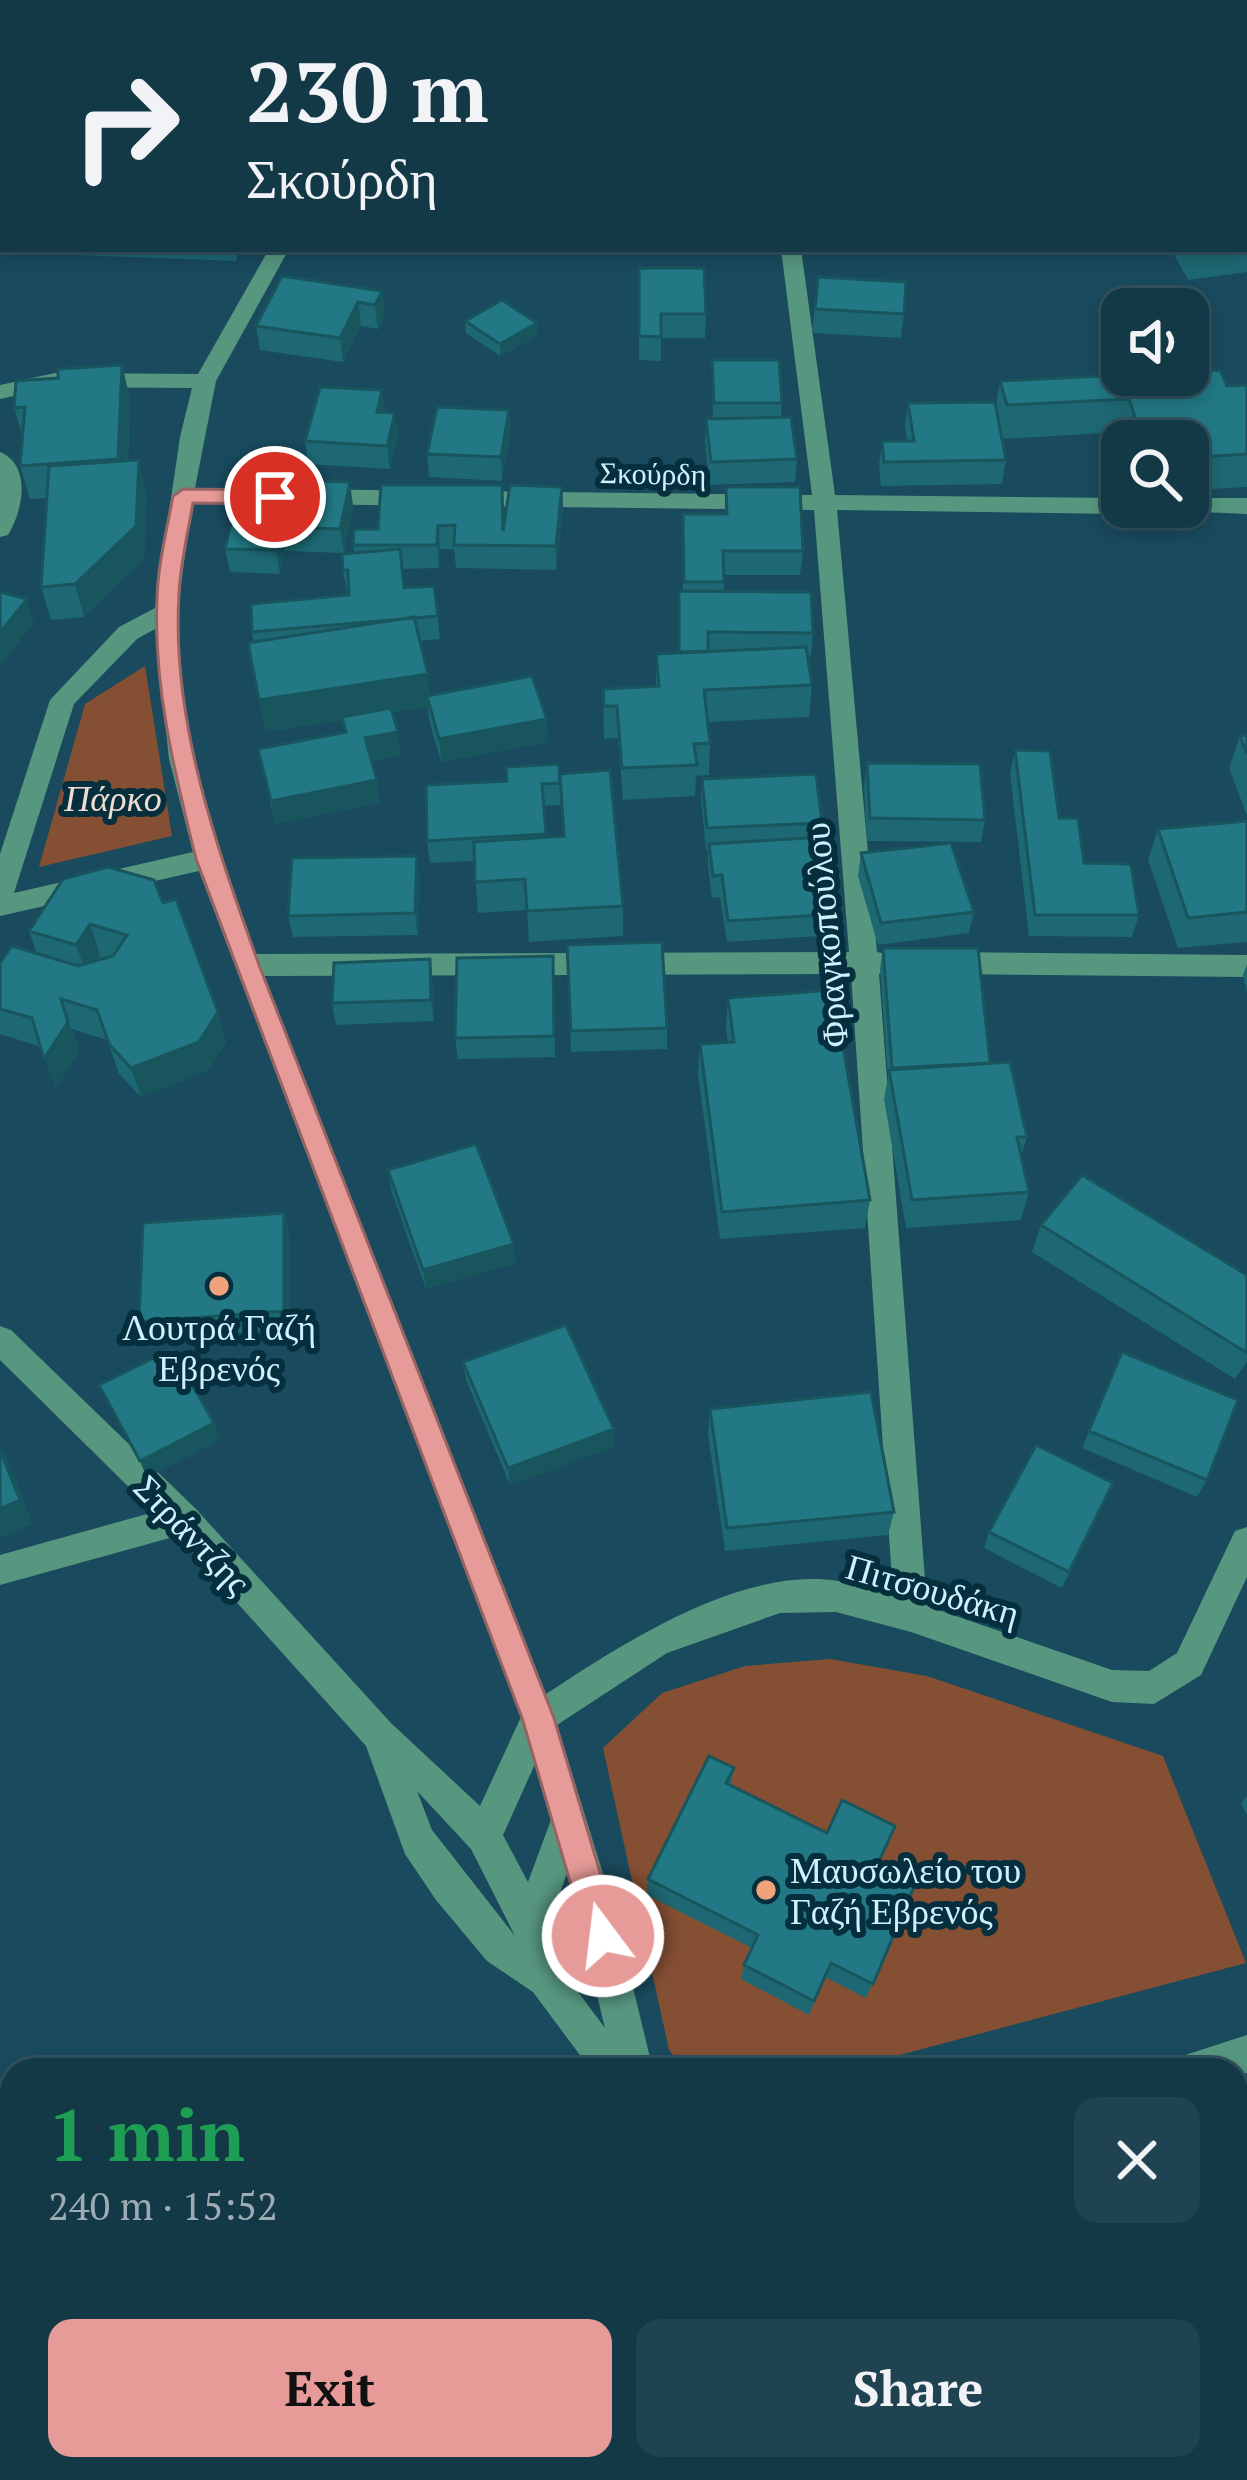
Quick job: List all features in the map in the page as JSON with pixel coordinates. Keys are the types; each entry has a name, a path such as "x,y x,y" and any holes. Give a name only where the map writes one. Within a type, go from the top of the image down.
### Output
{"street":[{"path":"277,252 206,381 183,496 168,612 176,719 208,859 246,965 538,1718 570,1818 631,2058"},
{"name":"Φραγκοπούλου","path":"790,252 825,506 864,962 910,1616"},
{"path":"0,392 55,380 206,381"},
{"path":"0,458 12,493 10,517 0,529"},
{"name":"Σκούρδη","path":"183,496 1101,506"},
{"path":"1209,506 1247,506"},
{"path":"0,895 62,700 128,633 168,612"},
{"path":"0,906 208,859"},
{"path":"246,965 864,962 1247,966"},
{"name":"Στράντζης","path":"0,1340 183,1519 379,1736 421,1770 484,1836 518,1897 546,1979 605,2058"},
{"path":"0,1570 183,1519"},
{"name":"Πιτσουδάκη","path":"538,1718 655,1642 780,1597 836,1596 910,1616 1112,1686 1154,1688 1189,1664 1247,1542"},
{"path":"484,1836 538,1718"},
{"name":"Στράντζης","path":"379,1736 418,1841 449,1887 500,1948 546,1979"},
{"path":"546,1979 539,1901 570,1818"}],"green space":[{"name":"Πάρκο","path":"145,666 172,836 39,867 85,704"},
{"path":"830,1659 927,1676 1163,1756 1246,1963 888,2058 676,2058 669,2050 603,1748 662,1693 745,1666"}],"building":[{"path":"639,268 704,268 706,314 661,314 661,337 639,336"},
{"path":"282,276 382,291 375,305 358,302 340,338 256,326"},
{"path":"818,277 906,282 904,314 815,309"},
{"path":"502,300 537,323 500,344 465,321"},
{"path":"712,360 779,360 782,403 714,403"},
{"path":"122,365 118,459 20,466 25,407 14,408 16,381 58,378 58,369"},
{"path":"1209,370 1220,370 1227,386 1247,385 1247,454 1209,456 1209,420 1136,420 1129,399 1007,405 1000,381 1101,376 1101,396 1209,396"},
{"path":"320,387 382,390 377,412 395,413 387,446 305,441"},
{"path":"995,402 1006,460 884,462 882,441 914,441 908,403"},
{"path":"437,407 509,410 501,457 427,454"},
{"path":"791,417 797,459 711,462 706,419"},
{"path":"139,460 136,526 75,584 41,587 49,466"},
{"path":"254,479 350,482 340,529 281,527 276,550 225,549 235,506 248,506"},
{"path":"381,485 502,485 503,531 510,485 562,487 556,546 454,545 455,525 438,526 437,545 353,545 354,529 378,529"},
{"path":"726,487 800,487 803,551 723,551 724,582 684,582 683,514 727,514"},
{"path":"400,549 404,588 434,586 438,616 252,632 251,604 349,595 342,554"},
{"path":"679,591 811,592 813,633 708,632 708,651 679,652"},
{"path":"0,592 27,599 0,633"},
{"path":"414,617 428,674 259,700 248,643"},
{"path":"806,647 812,685 704,690 710,743 694,744 697,765 622,768 617,706 604,706 603,689 659,686 656,654"},
{"path":"532,676 547,719 439,739 427,696"},
{"path":"391,708 398,732 365,738 377,780 271,801 258,749 346,732 342,717"},
{"path":"1015,750 1050,751 1059,818 1078,818 1084,863 1131,864 1139,915 1035,915"},
{"path":"867,763 980,764 985,820 870,818"},
{"path":"559,764 560,783 542,784 546,834 427,841 426,785 507,781 506,767"},
{"path":"610,770 623,906 527,911 525,879 475,882 474,842 564,836 560,774"},
{"path":"816,774 822,823 707,828 702,779"},
{"path":"1247,821 1247,912 1188,918 1158,829"},
{"path":"823,837 837,914 728,921 722,875 713,876 709,844"},
{"path":"951,843 974,912 881,923 861,853"},
{"path":"417,856 415,913 288,916 292,858"},
{"path":"108,867 154,880 163,903 176,899 218,1012 199,1042 131,1068 109,1044 97,1010 61,999 68,1022 44,1059 32,1018 0,1009 0,963 12,946 78,966 113,956 127,935 90,924 76,945 29,931 63,879"},
{"path":"662,942 667,1028 571,1031 567,945"},
{"path":"883,948 978,948 990,1063 892,1068"},
{"path":"553,956 554,1036 455,1038 457,958"},
{"path":"430,959 431,1000 332,1003 334,963"},
{"path":"833,990 870,1200 722,1212 700,1044 734,1042 728,998"},
{"path":"1010,1062 1027,1137 1017,1137 1029,1192 912,1200 889,1070"},
{"path":"476,1144 514,1244 423,1270 388,1170"},
{"path":"1082,1175 1247,1275 1247,1353 1041,1225"},
{"name":"Λουτρά Γαζή Εβρενός","path":"284,1213 284,1311 139,1322 143,1223"},
{"path":"566,1325 614,1429 508,1468 463,1362"},
{"path":"172,1349 214,1423 140,1461 99,1385"},
{"path":"1122,1352 1238,1400 1207,1480 1089,1431"},
{"path":"871,1392 894,1512 727,1528 710,1409"},
{"path":"1036,1445 1113,1483 1069,1572 989,1532"},
{"path":"0,1450 20,1500 0,1509"},
{"name":"Μαυσωλείο του Γαζή Εβρενός","path":"709,1756 734,1768 726,1783 827,1833 842,1800 895,1826 876,1868 914,1887 873,1984 831,1963 814,2001 744,1965 758,1935 648,1879"}],"place":[{"name":"Λουτρά Γαζή Εβρενός","path":"219,1286"},
{"name":"Μαυσωλείο του Γαζή Εβρενός","path":"766,1890"}],"route":[{"path":"275,497 183,496 168,592 167,635 182,759 208,859 246,965 538,1718 603,1936"}]}
